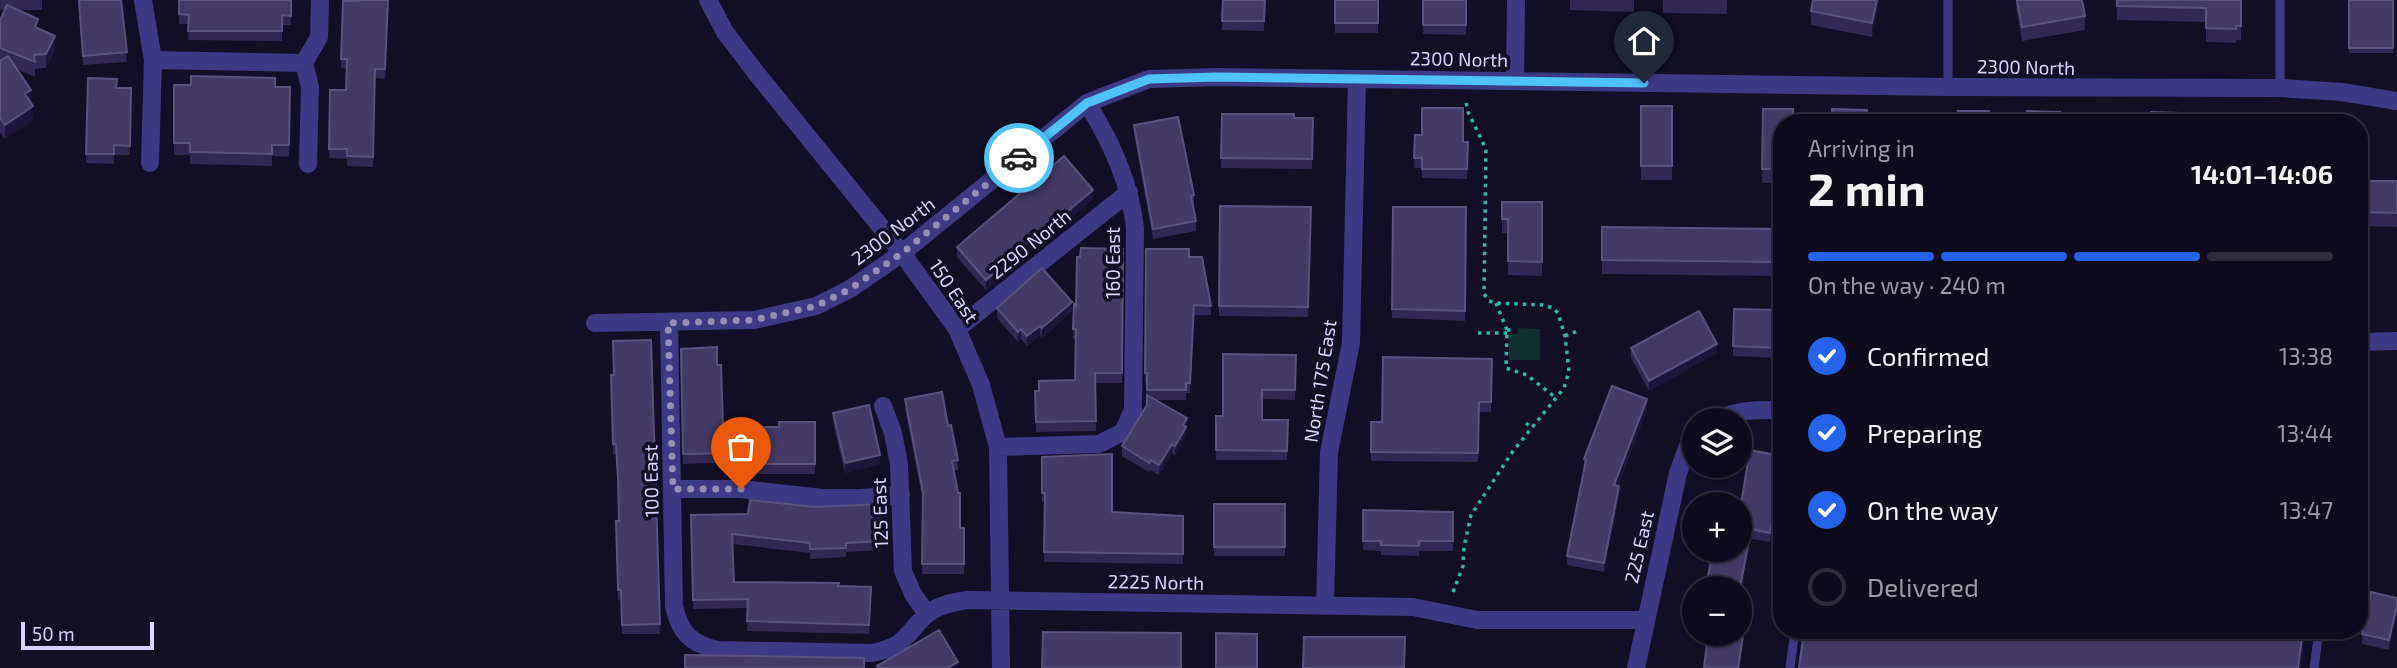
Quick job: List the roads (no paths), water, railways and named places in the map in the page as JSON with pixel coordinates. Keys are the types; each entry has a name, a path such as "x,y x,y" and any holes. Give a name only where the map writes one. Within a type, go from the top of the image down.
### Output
{"street":[{"path":"143,0 153,60 150,163"},
{"path":"308,164 310,87 304,63 319,37 320,0"},
{"name":"150 East","path":"708,0 726,32 757,74 902,253 957,330 981,385 998,447 1001,668"},
{"path":"1515,81 1516,0"},
{"path":"153,60 304,63"},
{"name":"2300 North","path":"594,323 754,320 816,306 850,289 902,253 1087,103 1149,79 2280,88 2342,92 2397,101"},
{"name":"North 175 East","path":"1325,605 1329,452 1351,343 1357,79"},
{"name":"160 East","path":"998,447 1099,444 1123,432 1133,410 1135,228 1129,192 1104,131 1087,103"},
{"name":"2290 North","path":"957,330 1129,192"},
{"name":"100 East","path":"668,323 674,606 677,621 687,636"},
{"path":"2368,342 2397,341"},
{"name":"125 East","path":"883,406 893,433 899,464 903,571 913,594 928,614"},
{"path":"1752,411 1773,410"},
{"name":"225 East","path":"1636,668 1682,462"},
{"path":"673,489 741,489 822,498 901,495"},
{"name":"2225 North","path":"687,636 701,646 717,650 872,653 891,649 906,639 928,614 947,604 968,600 1325,605 1425,608 1477,620 1645,620"}],"lane":[{"path":"1948,0 1948,87"},
{"path":"2280,0 2280,88"},
{"path":"1790,668 1795,639"},
{"path":"2314,668 2318,639"}]}
